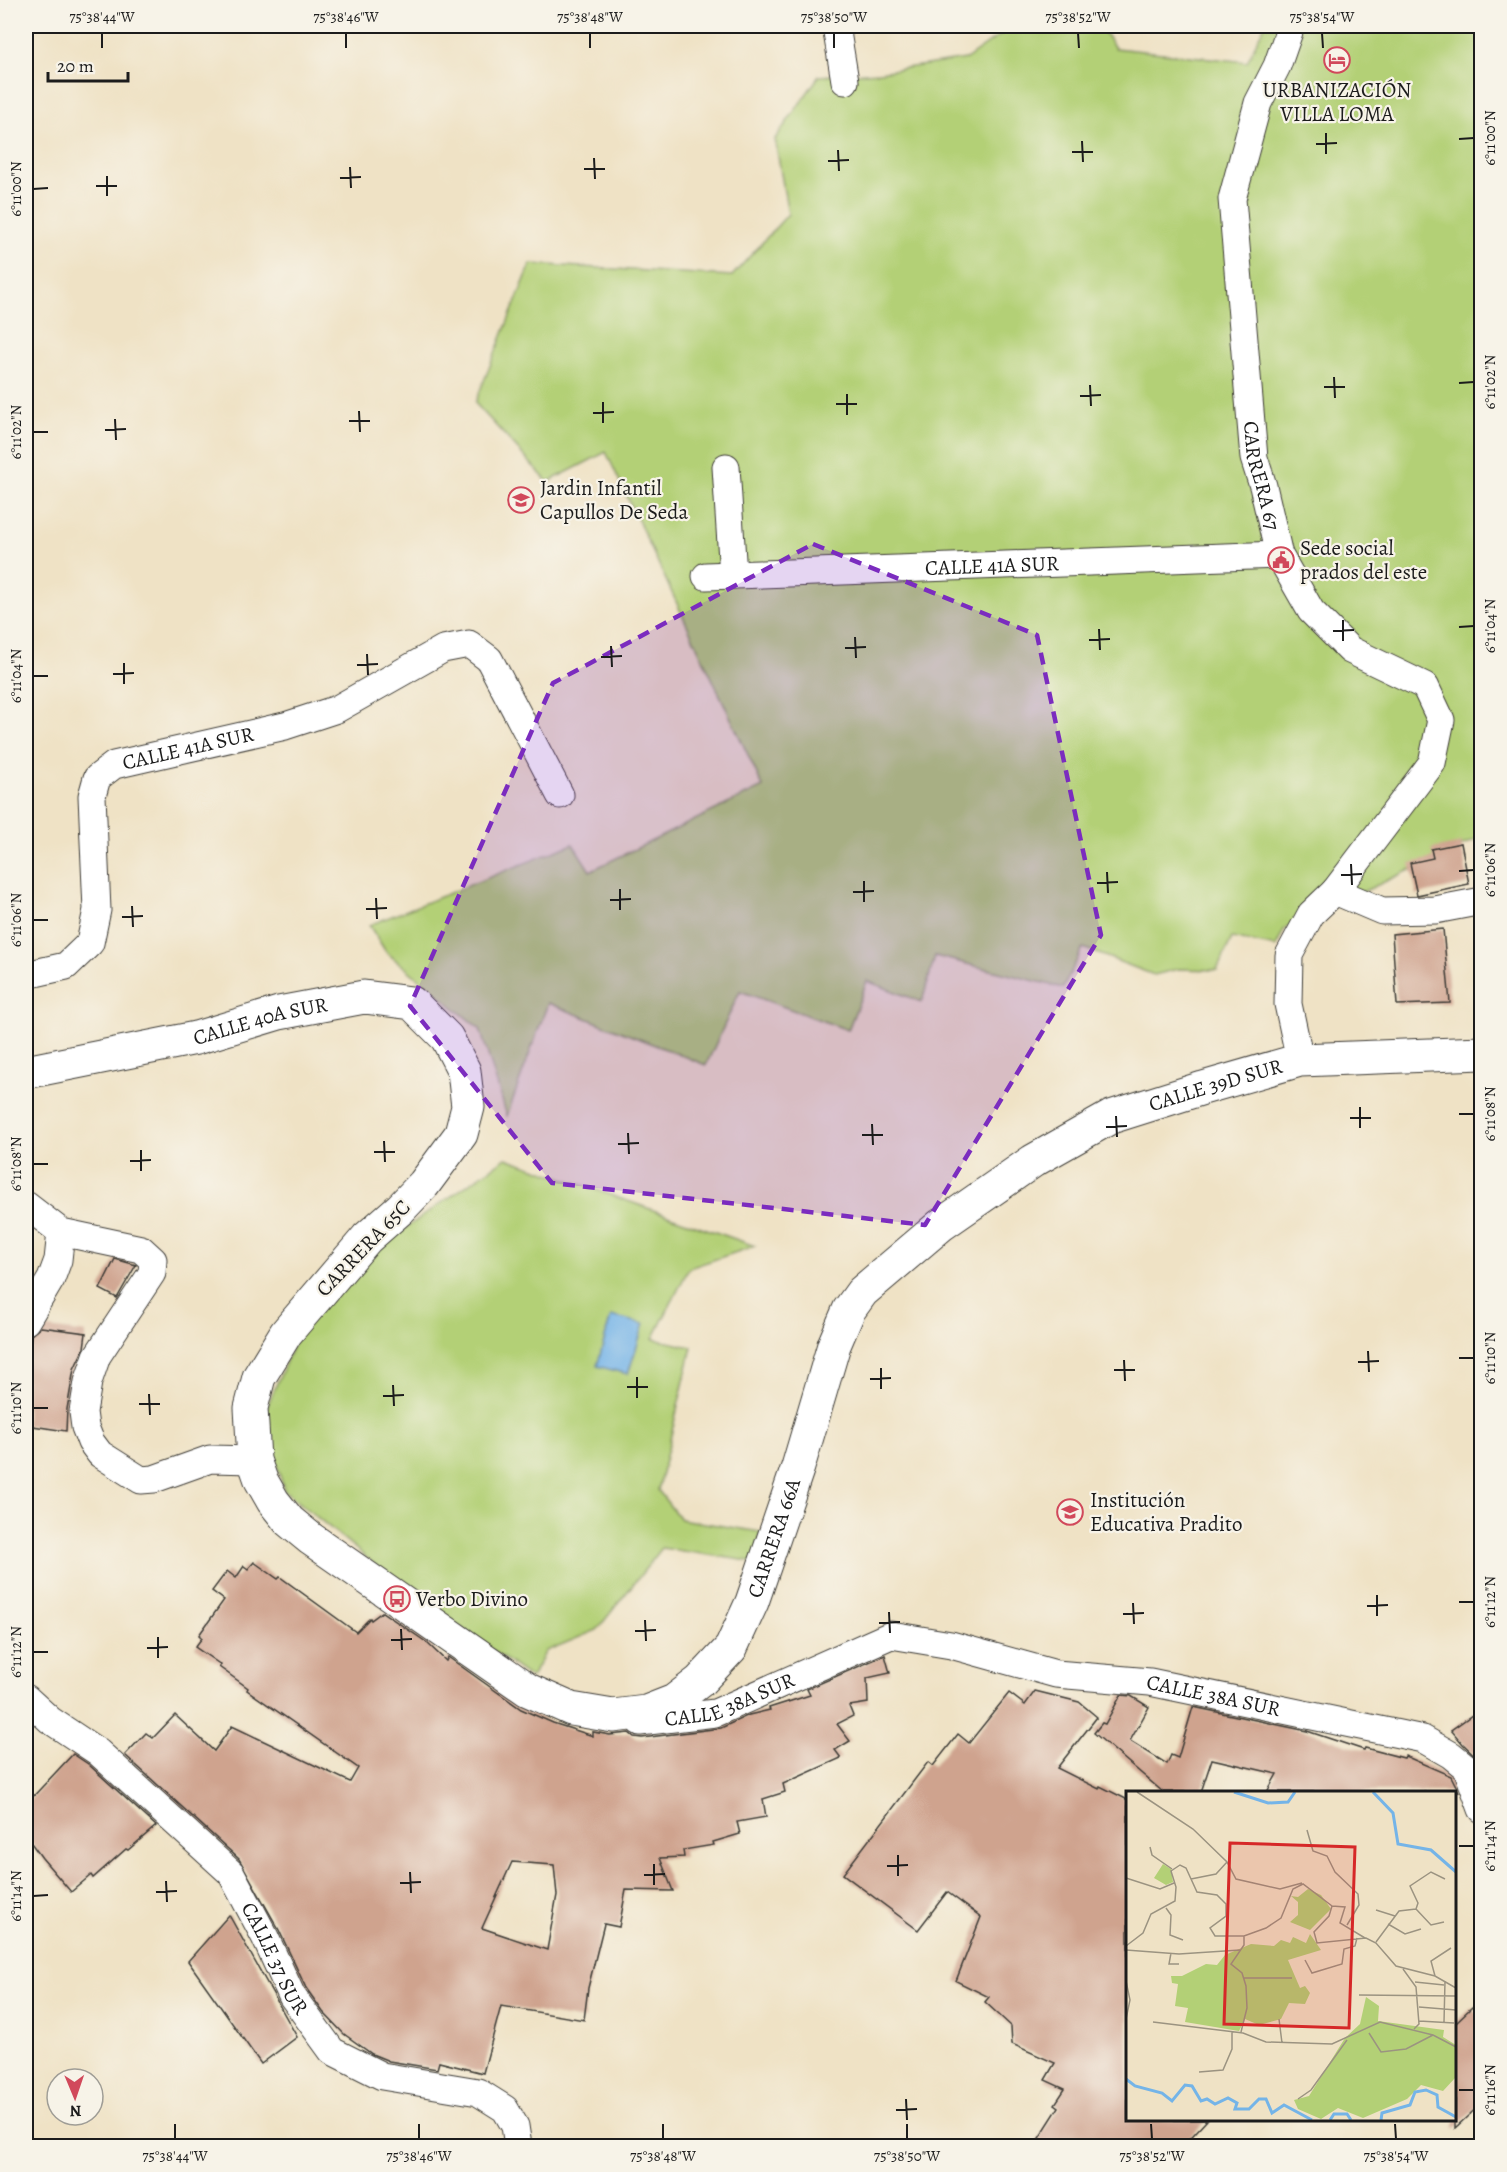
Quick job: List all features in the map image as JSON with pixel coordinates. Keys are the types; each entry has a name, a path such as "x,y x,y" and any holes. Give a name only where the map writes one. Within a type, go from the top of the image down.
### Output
{"main road":[{"name":"CALLE 40A SUR","path":"26,1072 196,1038 279,1013 364,997 412,1003 447,1038 464,1071"},
{"name":"CALLE 39D SUR","path":"862,1292 941,1225 1033,1161 1111,1117 1300,1060 1482,1053"},
{"name":"CARRERA 65C","path":"254,1460 251,1408 259,1377 293,1324 367,1238 424,1184 460,1134 468,1107 464,1071"},
{"name":"CARRERA 66A","path":"613,1716 645,1712 674,1701 700,1681 731,1648 752,1602 798,1467 834,1346 849,1310 862,1292"},
{"name":"CALLE 38A SUR","path":"254,1460 261,1480 273,1501 289,1521 311,1539 528,1690 571,1708 613,1716"}],"street":[{"path":"836,26 845,81"},
{"name":"CARRERA 67","path":"1291,26 1277,66 1258,103 1232,199 1254,458 1279,555 1311,610 1350,650 1425,686 1441,720 1432,764 1335,891 1311,914 1289,955 1288,1004 1300,1060"},
{"path":"726,467 733,575"},
{"name":"CALLE 41A SUR","path":"706,576 1279,555"},
{"name":"CALLE 41A SUR","path":"26,975 66,966 90,943 97,910 92,796 98,778 114,765 285,726 337,709 443,649 469,644 489,658 560,795"},
{"path":"1335,891 1382,911 1435,910 1482,901"},
{"path":"26,1205 61,1232 141,1248 153,1260 152,1273 97,1356 88,1382 83,1412 85,1427 91,1442 100,1454 141,1480 154,1479 210,1460 254,1460"},
{"path":"26,1321 51,1279 58,1260 61,1232"},
{"name":"CALLE 38A SUR","path":"613,1716 635,1723 715,1713 891,1635 951,1645 1056,1674 1150,1682 1423,1739 1451,1755 1467,1768 1482,1809"},
{"name":"CALLE 37 SUR","path":"26,1698 50,1720 98,1752 231,1873 265,1936 292,1996 332,2051 382,2076 478,2092 505,2109 515,2126 518,2146"}],"highlighted area":[{"path":"813,544 1037,635 1101,935 925,1225 552,1183 410,1006 553,683"}],"green space":[{"path":"1013,26 1100,26 1115,48 1247,62 1264,26 1481,26 1481,837 1285,928 1276,947 1232,938 1217,970 1178,969 1154,975 1083,948 1063,988 935,956 922,1002 867,981 848,1030 740,991 706,1065 548,1003 507,1116 480,1029 386,952 369,925 573,844 590,871 763,787 606,452 548,482 475,403 531,264 732,276 788,214 775,139 819,76 879,72 966,59"},
{"path":"506,1158 755,1246 689,1268 653,1339 692,1347 658,1490 680,1519 761,1532 755,1562 662,1548 597,1630 546,1651 531,1678 395,1581 284,1490 263,1416 299,1331 384,1243"}],"water":[{"path":"611,1316 644,1324 628,1374 597,1366"}],"building":[{"path":"1461,843 1469,884 1417,895 1410,863 1433,858 1431,849"},
{"path":"1443,929 1450,1003 1397,1005 1392,934"},
{"path":"115,1259 136,1265 117,1298 100,1289"},
{"path":"41,1327 86,1333 84,1348 74,1369 67,1409 66,1431 26,1425 26,1362 28,1362 31,1335"},
{"path":"254,1562 278,1579 280,1577 356,1632 370,1618 371,1620 382,1612 426,1642 446,1661 448,1657 521,1709 553,1723 593,1736 593,1732 610,1735 629,1733 634,1737 642,1738 721,1728 749,1715 810,1695 807,1689 885,1655 890,1673 867,1678 868,1703 849,1706 853,1716 837,1724 850,1741 835,1750 841,1758 783,1784 785,1792 763,1799 766,1817 737,1822 740,1834 713,1842 714,1845 683,1850 684,1857 660,1858 673,1891 626,1890 619,1927 604,1924 588,1988 584,2020 501,2006 483,2073 439,2062 437,2069 389,2061 372,2054 344,2034 323,2012 306,1988 279,1930 239,1859 125,1755 146,1733 153,1738 175,1715 214,1751 232,1726 350,1782 358,1768 247,1690 248,1688 219,1667 221,1665 195,1647 202,1638 199,1635 224,1600 212,1591 227,1571 236,1578 244,1566 248,1569","holes":["512,1862 554,1865 557,1895 547,1950 482,1928"]},
{"path":"1035,1691 1079,1702 1097,1717 1057,1768 1099,1789 1100,1786 1126,1799 1126,2121 1206,2121 1183,2146 1034,2146 1059,2107 1055,2104 1065,2089 1045,2080 1055,2063 1012,2044 1011,2026 985,2002 989,1997 956,1981 981,1917 947,1892 918,1930 843,1874 928,1762 933,1766 958,1734 969,1743 1009,1693 1025,1705"},
{"path":"1121,1695 1131,1696 1149,1707 1130,1741 1167,1764 1171,1755 1178,1758 1193,1707 1307,1731 1364,1750 1365,1748 1404,1758 1405,1756 1451,1776 1459,1792 1268,1791 1277,1774 1212,1759 1201,1791 1162,1791 1094,1733 1102,1723 1105,1724"},
{"path":"1482,1708 1482,1762 1451,1730"},
{"path":"73,1754 88,1764 156,1826 93,1878 91,1875 71,1892 26,1836 26,1804"},
{"path":"229,1915 297,2037 261,2064 188,1961"},
{"path":"1472,2007 1482,2017 1482,2103 1455,2128 1456,2121 1456,2022"}],"place":[{"name":"URBANIZACIÓN VILLA LOMA","path":"1337,60"},
{"name":"Jardin Infantil Capullos De Seda","path":"521,500"},
{"name":"Sede social prados del este","path":"1281,560"},
{"name":"Institución Educativa Pradito","path":"1070,1512"},
{"name":"Verbo Divino","path":"397,1599"}]}
